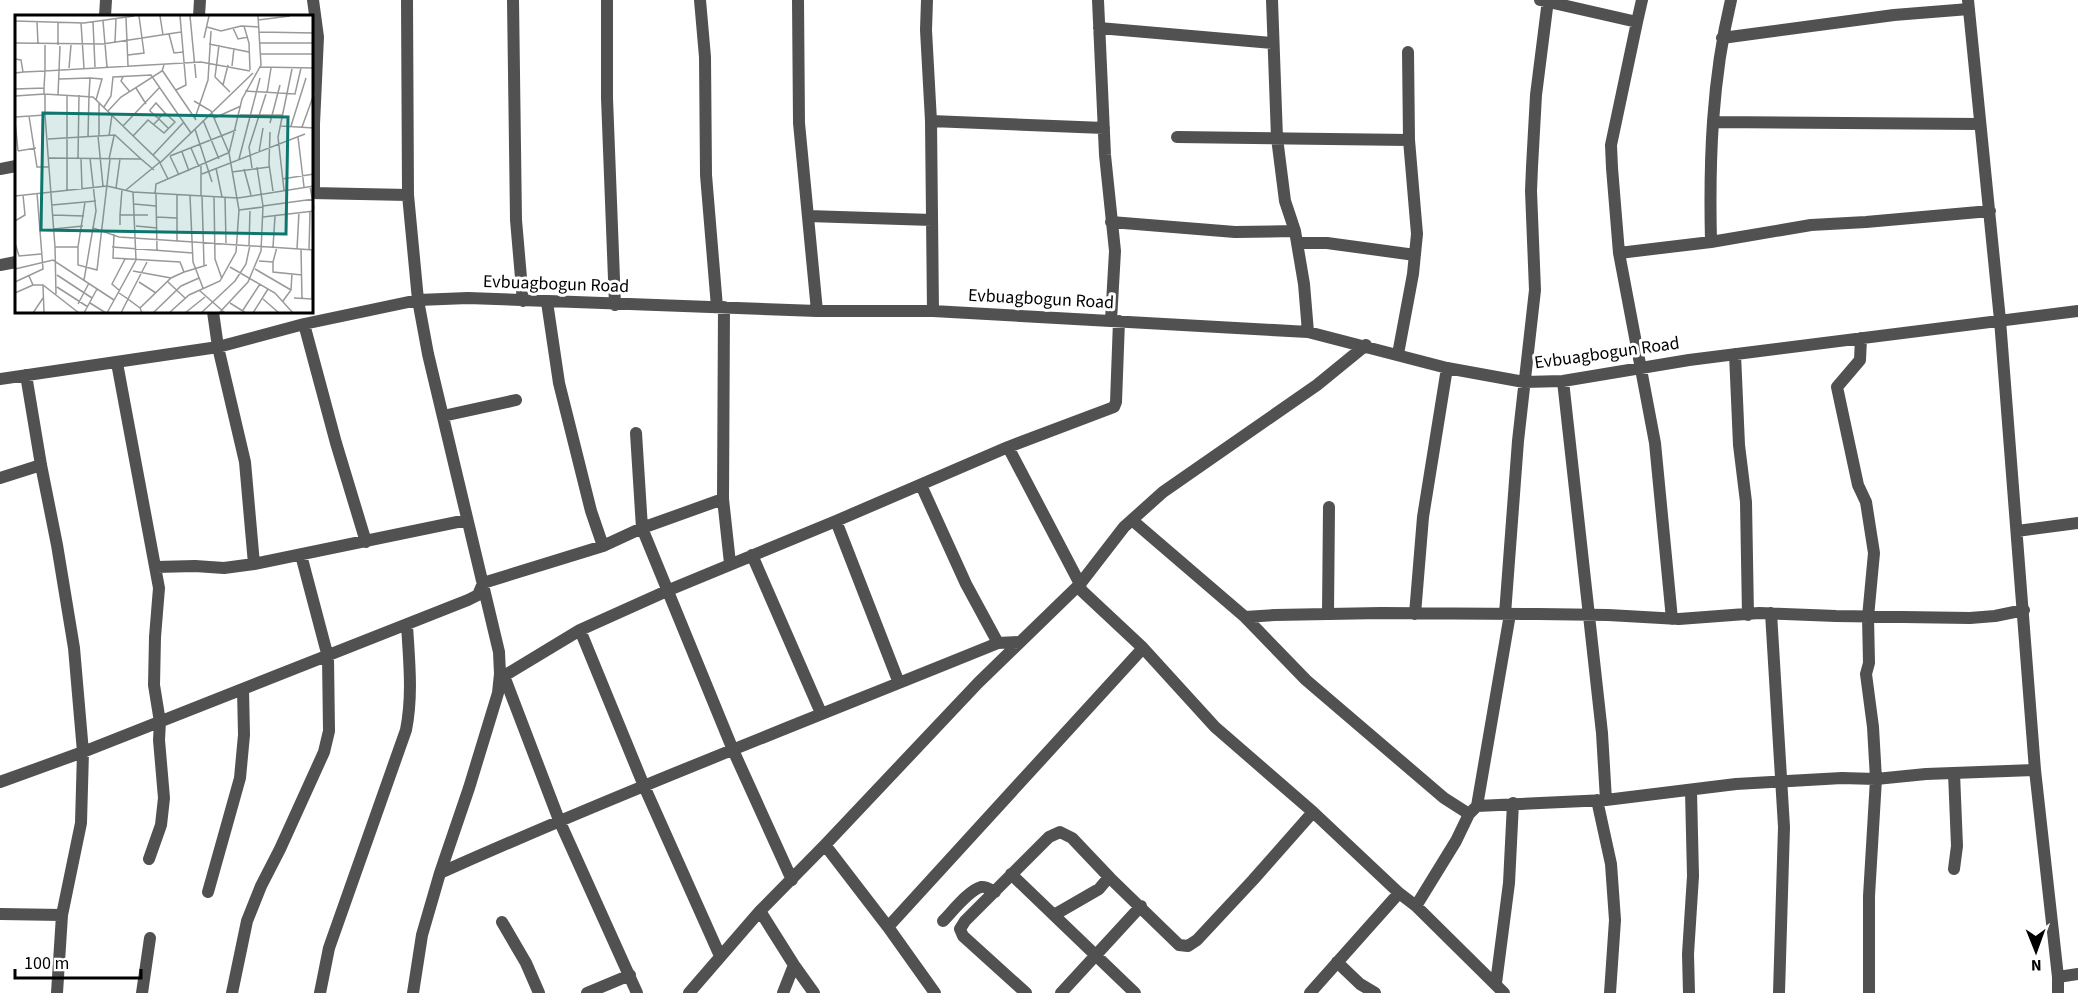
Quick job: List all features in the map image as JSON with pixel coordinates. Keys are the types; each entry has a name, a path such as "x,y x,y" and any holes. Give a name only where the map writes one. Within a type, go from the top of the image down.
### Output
{"street":[{"path":"105,15 106,0"},
{"path":"313,0 318,37 314,124"},
{"path":"407,0 408,195 418,300 428,354 483,583 502,675 558,820 637,993"},
{"path":"513,0 516,220 523,301"},
{"path":"607,0 607,98 615,305"},
{"path":"700,0 705,57 706,175 721,307 723,499 730,563"},
{"path":"798,0 799,123 817,311"},
{"path":"927,0 933,311"},
{"path":"413,993 422,935 494,710 502,675 580,630 730,563 836,521 1008,447 1114,407 1116,402 1115,250 1104,128 1098,0"},
{"path":"1272,0 1277,138 1285,201 1297,237 1305,284 1308,332"},
{"path":"1642,0 1611,145 1619,253 1655,443 1672,619"},
{"path":"1711,242 1710,174 1713,122 1722,38 1731,0"},
{"path":"1416,906 1473,810 1508,614 1524,382 1535,290 1531,191 1536,95 1546,1 1636,22"},
{"path":"1722,38 1968,5 2000,320 2035,770 2058,993"},
{"path":"1099,28 1273,43"},
{"path":"1398,354 1417,234 1409,140 1408,52"},
{"path":"931,121 1104,128"},
{"path":"1713,122 1980,124"},
{"path":"1177,137 1409,140"},
{"path":"0,169 15,166"},
{"path":"314,193 408,195"},
{"path":"1619,253 1711,242 1811,225 1990,211"},
{"path":"808,216 932,220"},
{"path":"1111,222 1297,237 1415,255"},
{"path":"0,265 15,262"},
{"name":"Evbuagbogun Road","path":"0,379 218,347 304,324 418,300 468,298 817,311 933,311 1308,332 1366,345 1447,368 1524,382 1563,381 1734,354 2078,311"},
{"path":"547,302 559,383 591,510 603,546"},
{"path":"213,314 218,347 245,462 254,564"},
{"path":"304,324 366,542"},
{"path":"1861,338 1860,360 1837,387 1858,485 1866,502 1874,553 1868,617 1869,663 1866,674 1873,727 1876,779 1869,896 1869,993"},
{"path":"689,993 760,911 1019,642 1080,584 1124,527 1173,485 1317,385 1366,345"},
{"path":"1734,354 1739,445 1746,502 1748,615"},
{"path":"117,363 156,567 159,598 154,685 160,722 159,740 164,798 161,825 149,859"},
{"path":"1415,614 1423,517 1447,368"},
{"path":"26,375 74,648 83,752 81,823 62,915 57,993"},
{"path":"1563,381 1602,733 1602,800 1611,864 1615,920 1610,993"},
{"path":"443,416 516,400"},
{"path":"636,433 642,528 733,750 792,880"},
{"path":"1008,447 1080,584 1081,590 1143,648 1215,727 1416,906 1500,988"},
{"path":"0,478 41,465"},
{"path":"921,485 966,584 998,643"},
{"path":"483,583 603,546 642,528 723,499"},
{"path":"1328,614 1329,507"},
{"path":"156,567 224,568 254,564 467,520"},
{"path":"1132,520 1245,617 1306,680 1435,790 1473,810 1513,803 1602,800 1736,784 2035,770"},
{"path":"836,521 899,683"},
{"path":"2017,531 2078,523"},
{"path":"232,993 247,921 324,752 329,731 328,657 301,555"},
{"path":"752,555 821,713"},
{"path":"0,781 83,752 407,625 478,595 483,583"},
{"path":"1245,617 1328,614 1508,614 1672,619 1771,614 1970,618 2024,610"},
{"path":"1771,614 1784,827 1779,993"},
{"path":"320,993 329,948 406,730 410,711 411,677 407,625"},
{"path":"580,630 644,786 720,956"},
{"path":"440,873 558,820 821,713 998,643 1019,642"},
{"path":"888,927 1143,648"},
{"path":"208,892 240,778 244,735 243,689"},
{"path":"1954,773 1957,846 1954,869"},
{"path":"1689,993 1688,954 1693,876 1691,791"},
{"path":"1500,988 1513,803"},
{"path":"1026,993 963,936 960,929 965,921 1049,837 1060,832 1072,838 1179,945 1188,946 1197,940 1253,880 1313,812"},
{"path":"825,845 935,993"},
{"path":"1011,874 1135,993"},
{"path":"1054,915 1099,890 1109,877"},
{"path":"944,921 968,896 981,887 995,892"},
{"path":"1310,993 1399,893"},
{"path":"1061,993 1141,906"},
{"path":"760,911 814,993"},
{"path":"0,914 62,915"},
{"path":"502,922 526,963 538,993"},
{"path":"142,993 150,938"},
{"path":"1337,962 1360,984 1375,993"},
{"path":"783,993 794,965"},
{"path":"2058,977 2078,974"},
{"path":"587,993 630,975"}]}
